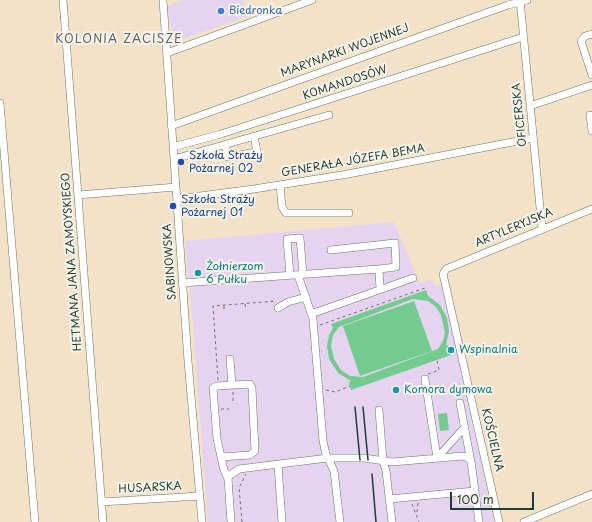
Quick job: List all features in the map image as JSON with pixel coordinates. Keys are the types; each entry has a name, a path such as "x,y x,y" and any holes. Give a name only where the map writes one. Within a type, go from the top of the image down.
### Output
{"street":[{"name":"HETMANA JANA ZAMOYSKIEGO","path":"63,0 103,522"},
{"name":"SABINOWSKA","path":"162,0 167,53 182,283 202,522"},
{"path":"167,53 312,0"},
{"name":"OFICERSKA","path":"522,0 523,37 542,228"},
{"name":"MARYNARKI WOJENNEJ","path":"171,126 522,0"},
{"path":"592,34 585,36 582,41 592,75"},
{"name":"KOMANDOSÓW","path":"173,147 242,128 523,37"},
{"path":"530,106 592,84"},
{"path":"0,103 35,522"},
{"path":"174,159 329,115"},
{"path":"590,115 592,132"},
{"path":"225,145 228,157 257,152 254,136"},
{"name":"GENERAŁA JÓZEFA BEMA","path":"176,198 280,185 348,174 533,138"},
{"path":"280,185 282,207 286,213 349,212"},
{"path":"78,195 176,187"},
{"name":"ARTYLERYJSKA","path":"446,269 542,228 592,209"},
{"path":"290,275 286,239 300,238 301,275 314,327 324,441 328,458 334,471 340,522"},
{"path":"182,283 396,267 395,243 331,250"},
{"path":"379,269 380,290"},
{"name":"KOŚCIELNA","path":"446,269 443,274 499,522"},
{"path":"311,314 413,278"},
{"path":"278,305 306,297"},
{"path":"230,359 232,385"},
{"path":"425,379 438,458"},
{"path":"221,457 250,455 254,453 256,448 252,386 249,384 219,386 213,388 221,457 228,479 231,522"},
{"path":"460,403 479,522"},
{"path":"379,410 383,461 386,471 392,522"},
{"path":"438,458 465,427"},
{"path":"228,479 230,474 249,467 278,465 293,461 328,458 364,458 392,462 465,456 469,459 471,465"},
{"path":"278,465 282,522"},
{"path":"389,498 475,491"},
{"path":"524,522 592,494"},
{"name":"HUSARSKA","path":"101,502 200,496"}],"path":[{"path":"314,327 425,288"},
{"path":"219,386 213,306 245,304 278,305"},
{"path":"245,304 246,310"},
{"path":"224,305 224,312"},
{"path":"425,379 428,375 439,370 437,360"},
{"path":"232,385 233,404"},
{"path":"319,389 335,392 350,386"},
{"path":"215,410 229,409"},
{"path":"242,522 239,488 249,467"},
{"path":"417,514 417,505 426,495"},
{"path":"402,498 413,505 419,522"}],"shaded area":[{"path":"184,0 243,0 249,16 176,41 165,7"},
{"path":"394,222 420,284 432,279 434,285 443,287 494,522 208,522 190,289 192,280 188,277 185,241"}],"green space":[{"path":"426,290 428,296 440,305 447,318 449,331 446,345 448,345 451,355 351,390 349,382 351,381 338,373 329,359 327,346 329,335 333,328 331,324","holes":["413,299 428,301 436,307 441,315 445,333 443,341 438,349 363,377 350,376 341,370 334,359 331,346 333,335 339,327"]},
{"path":"414,301 432,351 360,376 343,326"},
{"path":"447,413 449,430 440,431 438,414"}],"railway":[{"path":"355,407 360,460"},
{"path":"363,407 368,460"},
{"path":"372,474 376,522"}],"place":[{"name":"Biedronka","path":"221,11"},
{"name":"Szkoła Straży Pożarnej 02","path":"181,162"},
{"name":"Szkoła Straży Pożarnej 01","path":"173,206"},
{"name":"Żołnierzom 6 Pułku","path":"198,273"},
{"name":"Wspinalnia","path":"451,350"},
{"name":"Komora dymowa","path":"396,390"}],"district":[{"name":"KOLONIA ZACISZE","path":"119,40"}]}
